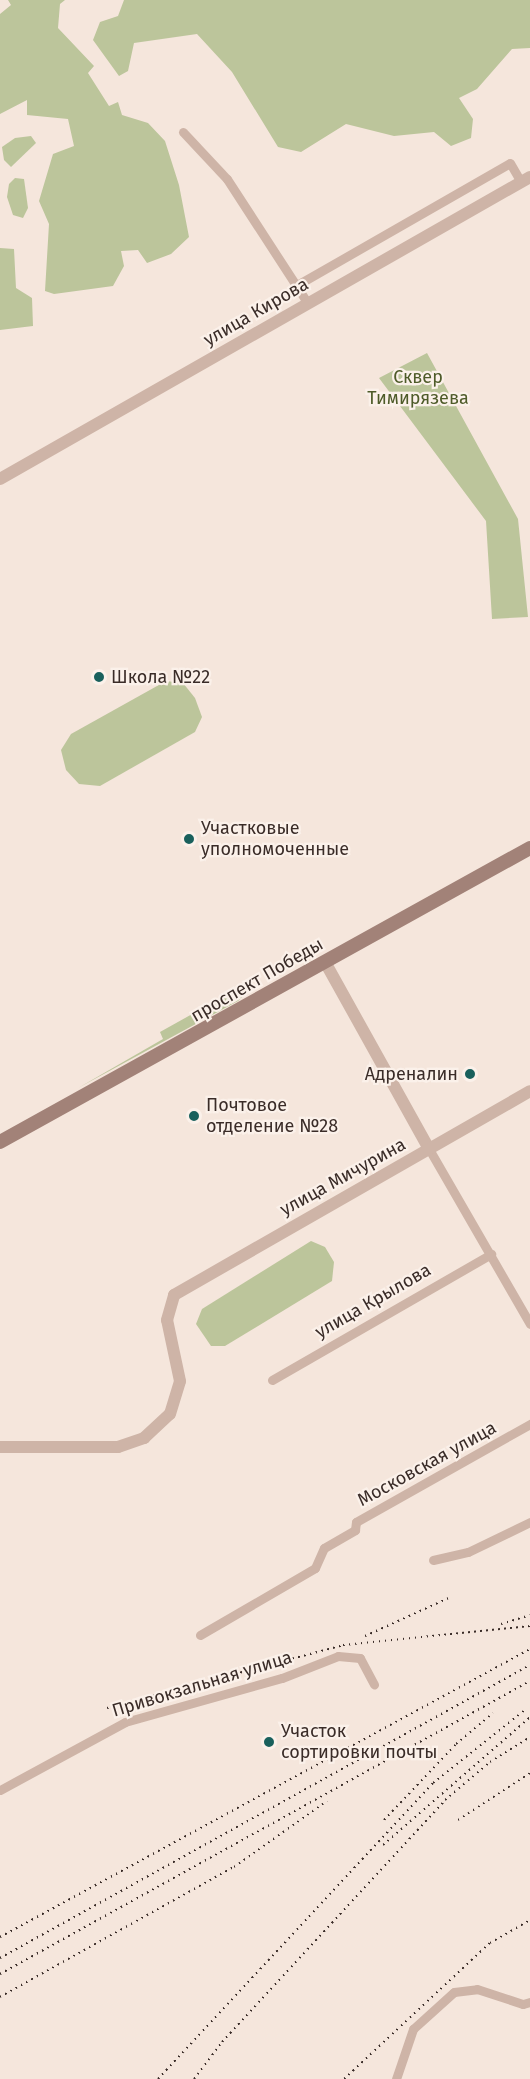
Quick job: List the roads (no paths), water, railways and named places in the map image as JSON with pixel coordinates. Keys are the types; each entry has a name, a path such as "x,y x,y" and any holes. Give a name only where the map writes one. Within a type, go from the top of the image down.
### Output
{"main road":[{"name":"проспект Победы","path":"0,1142 530,848"}],"street":[{"path":"183,132 227,179 307,302"},
{"path":"297,285 510,163 525,179"},
{"name":"улица Кирова","path":"0,479 525,179"},
{"path":"325,962 530,1324"},
{"name":"улица Мичурина","path":"0,1447 118,1447 144,1438 170,1414 180,1381 167,1320 174,1295 201,1276 530,1091"},
{"name":"улица Крылова","path":"272,1380 491,1254"},
{"name":"Московская улица","path":"200,1635 315,1568 324,1548 355,1530 356,1522 530,1424"},
{"path":"433,1560 468,1552 530,1522"},
{"name":"Привокзальная улица","path":"0,1790 125,1722 282,1678 338,1656 360,1658 374,1684"},
{"path":"396,2079 413,2029 454,1992 477,1989 523,2004 530,2002"}],"railway":[{"path":"365,1636 451,1597"},
{"path":"501,1624 530,1615"},
{"path":"107,1708 343,1645 530,1626"},
{"path":"0,1937 530,1649"},
{"path":"0,1958 530,1665"},
{"path":"0,1974 530,1681"},
{"path":"158,2079 433,1783 526,1709"},
{"path":"384,1820 456,1744 493,1713"},
{"path":"383,1845 530,1717"},
{"path":"194,2079 222,2042 445,1800 490,1762 530,1737"},
{"path":"458,1820 530,1773"},
{"path":"0,1997 234,1867 327,1801"},
{"path":"344,2079 490,1943 530,1920"}],"place":[{"name":"Школа №22","path":"99,677"},
{"name":"Участковые уполномоченные","path":"189,839"},
{"name":"Адреналин","path":"470,1074"},
{"name":"Почтовое отделение №28","path":"194,1116"},
{"name":"Участок сортировки почты","path":"269,1742"}],"park label":[{"name":"Сквер Тимирязева","path":"418,388"}]}
